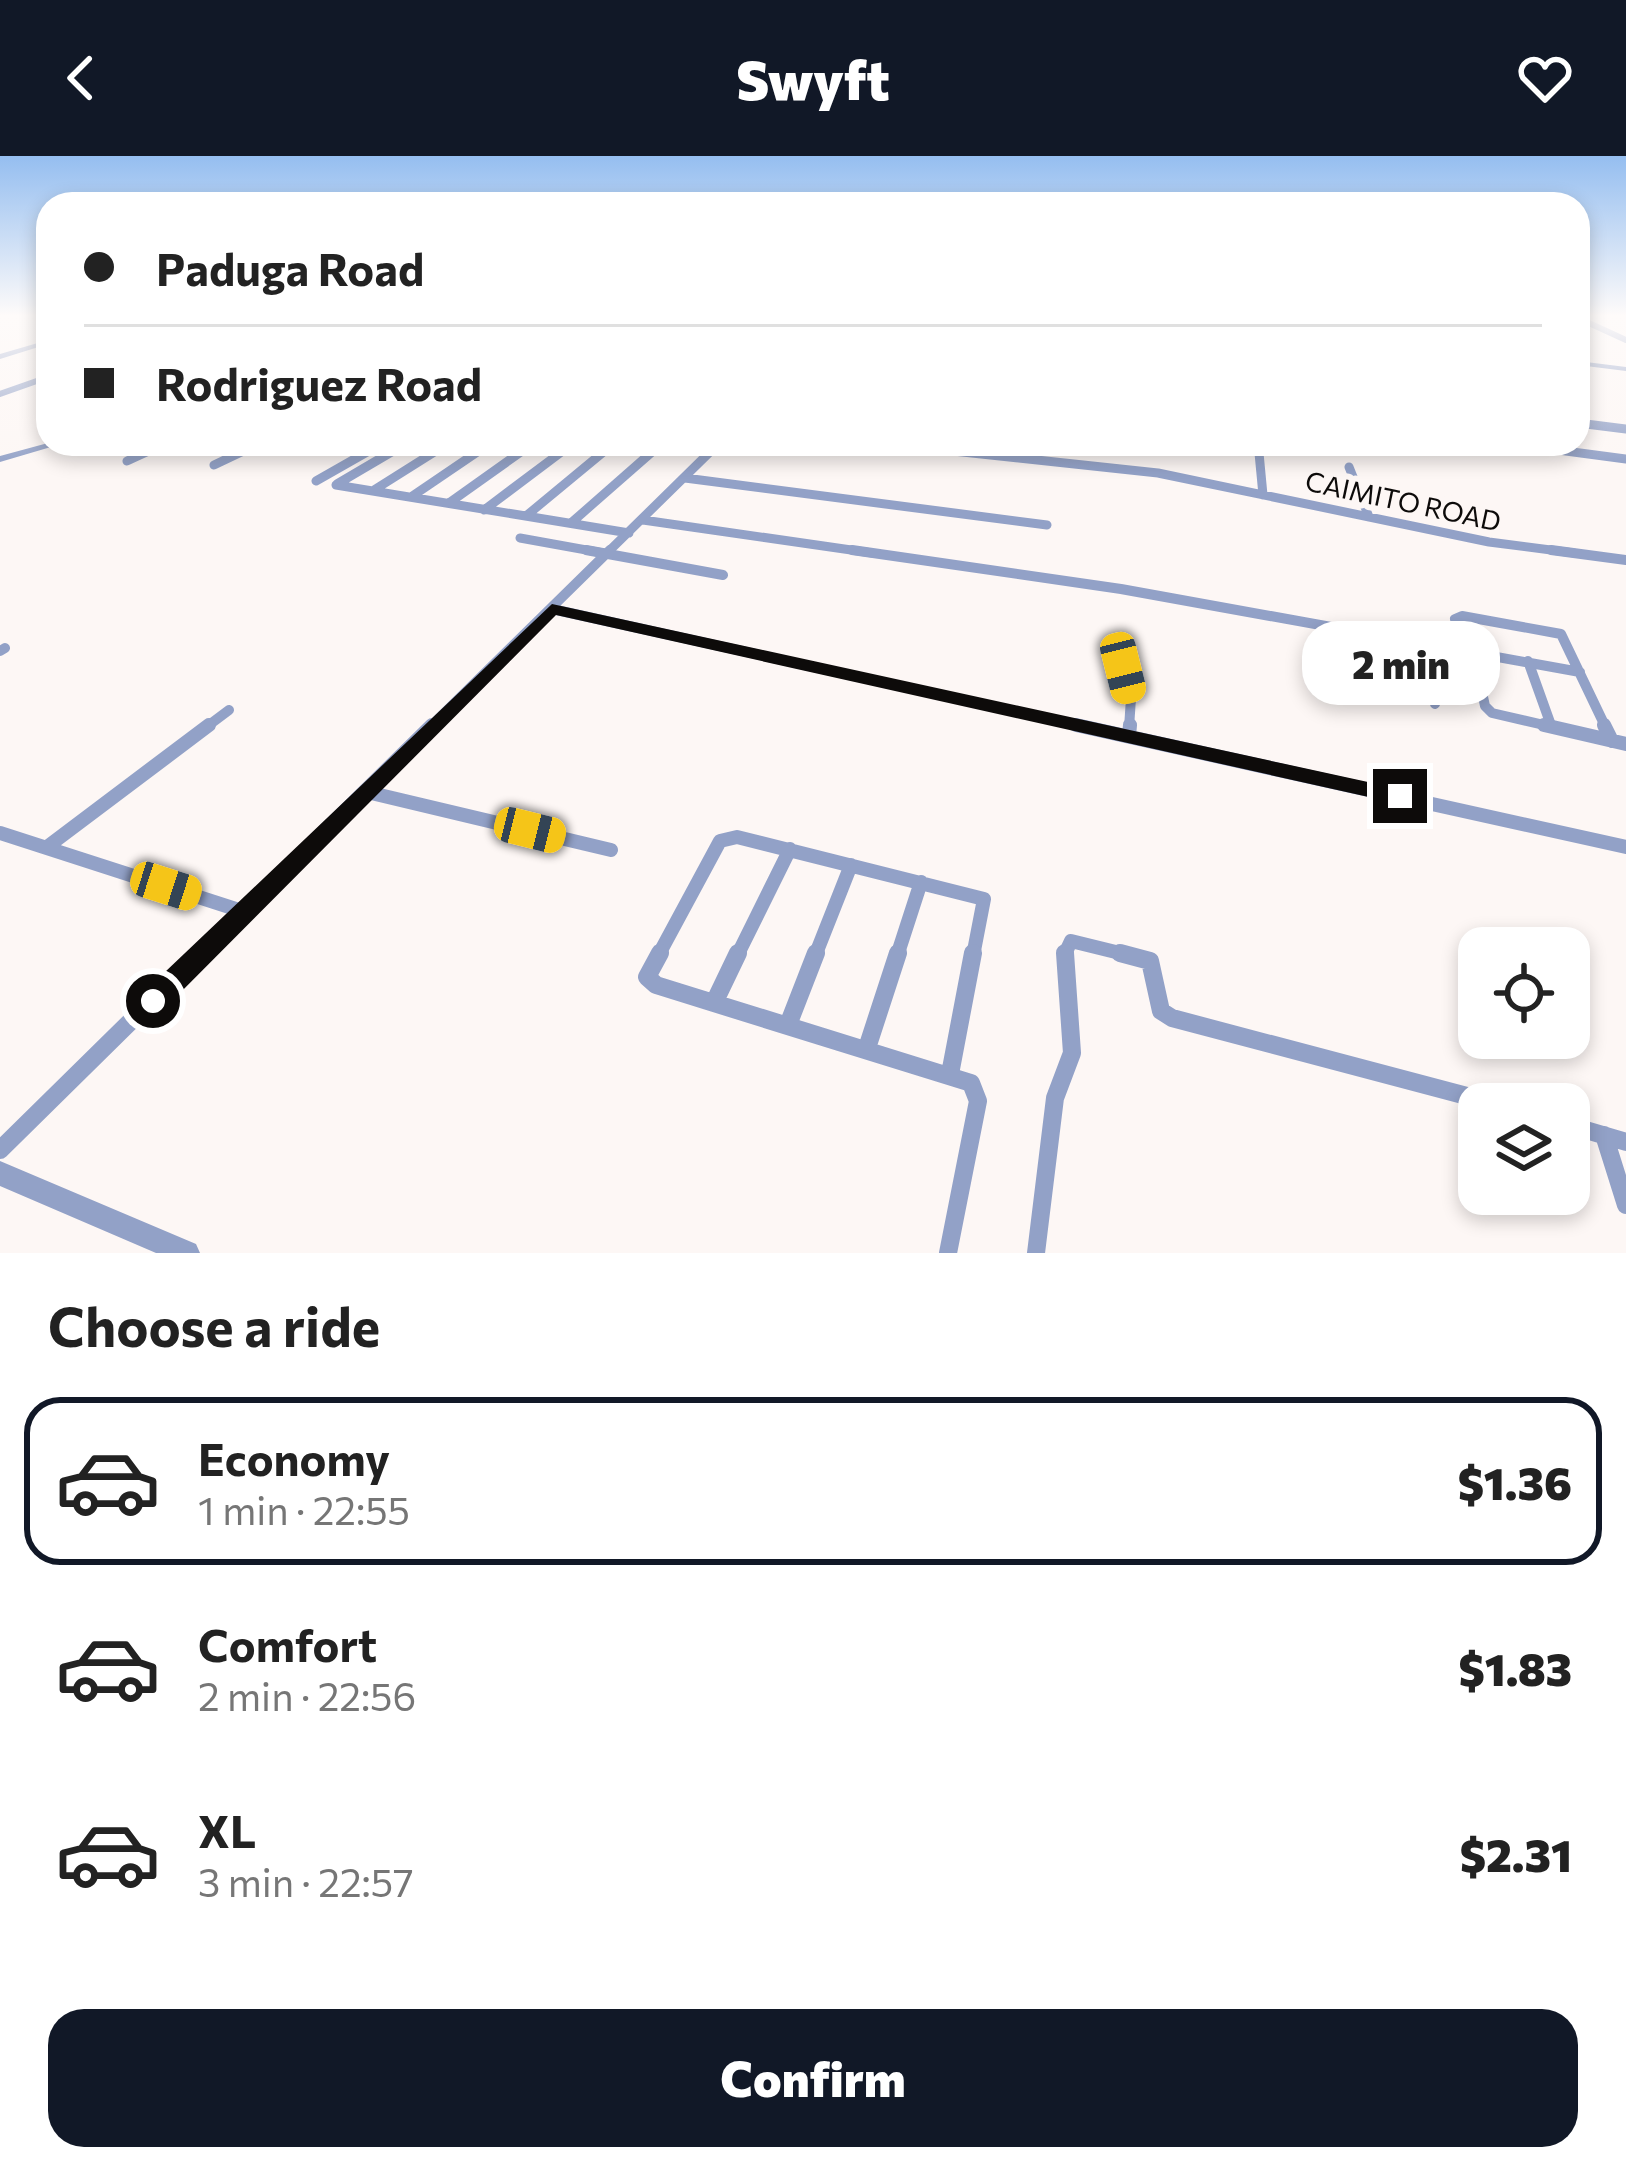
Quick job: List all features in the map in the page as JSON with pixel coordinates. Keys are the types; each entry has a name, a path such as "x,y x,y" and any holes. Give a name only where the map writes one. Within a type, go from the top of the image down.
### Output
{"street":[{"path":"0,394 36,381"},
{"path":"1590,424 1626,429"},
{"path":"0,459 36,449"},
{"path":"1590,454 1626,459"},
{"path":"128,460 137,456"},
{"path":"214,465 233,456"},
{"path":"316,481 359,456"},
{"path":"384,456 336,485 629,533"},
{"path":"374,490 428,456"},
{"path":"411,496 471,456"},
{"path":"448,503 515,456"},
{"path":"484,510 556,456"},
{"path":"526,516 598,456"},
{"path":"571,524 648,456"},
{"path":"0,1150 706,456"},
{"name":"CAIMITO ROAD","path":"1000,456 1150,472 1489,542 1626,560"},
{"path":"1259,456 1263,494"},
{"path":"1349,467 1369,517"},
{"path":"337,469 352,475"},
{"path":"685,478 1047,525"},
{"path":"643,520 1121,589 1580,672"},
{"path":"520,538 723,575"},
{"path":"552,609 1626,847"},
{"path":"1457,617 1564,637 1619,742 1488,710 1457,617"},
{"path":"1424,644 1435,704"},
{"path":"1528,661 1552,728"},
{"path":"1123,668 1131,698 1129,736"},
{"path":"46,847 229,710"},
{"path":"367,792 611,850"},
{"path":"0,832 245,912"},
{"path":"947,1253 978,1101 971,1083 656,985 646,976 720,841 737,837 981,896 986,902 950,1074"},
{"path":"714,1003 790,849"},
{"path":"788,1025 851,865"},
{"path":"867,1048 921,883"},
{"path":"1036,1253 1055,1098 1072,1053 1063,985 1065,946 1076,941 1150,961 1156,971 1161,1011 1172,1018 1458,1094"},
{"path":"1590,1131 1626,1142"},
{"path":"1604,1135 1626,1204"},
{"path":"0,1173 187,1253"}],"route":[{"path":"153,1001 552,609 1400,796"}]}
